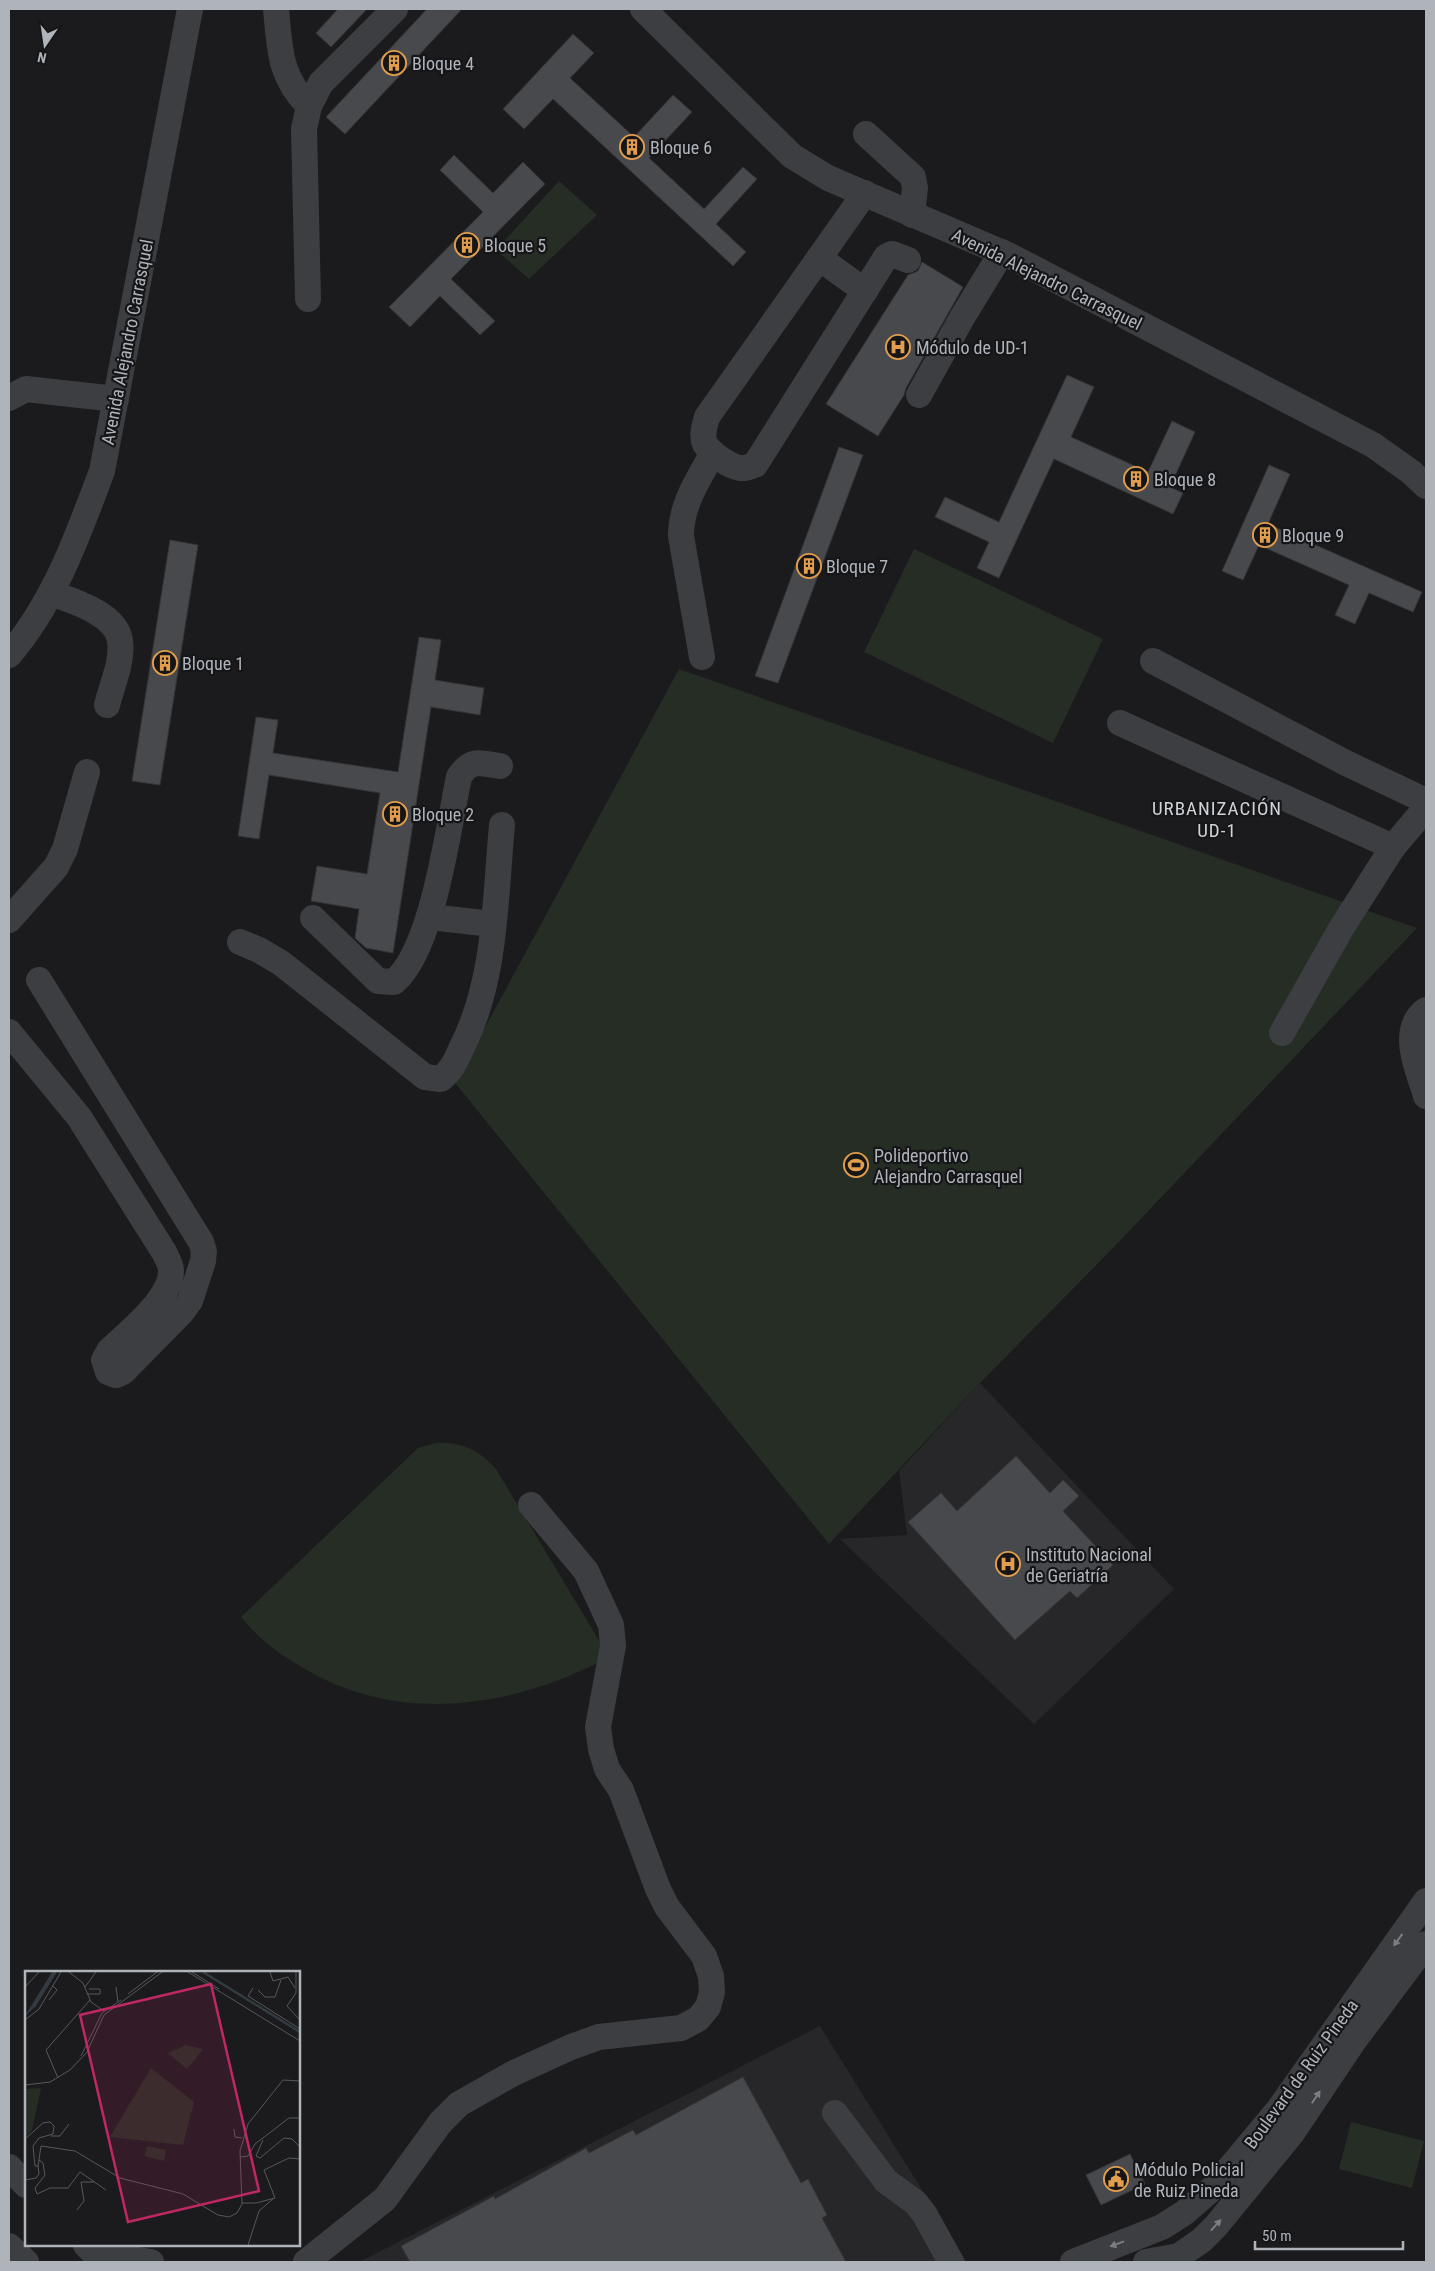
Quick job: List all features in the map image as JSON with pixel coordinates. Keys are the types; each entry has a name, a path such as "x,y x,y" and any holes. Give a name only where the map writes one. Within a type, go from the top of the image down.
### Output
{"street":[{"name":"Avenida Alejandro Carrasquel","path":"9,655 51,593 78,536 102,471 190,9"},
{"path":"276,9 280,54 287,79 297,94 309,106"},
{"path":"308,299 304,129 309,106 321,83 395,9"},
{"name":"Avenida Alejandro Carrasquel","path":"643,9 792,156 828,178 1002,252 1373,446 1411,472 1426,486"},
{"path":"866,134 913,177 916,188 912,215"},
{"path":"865,193 707,417 703,433 705,443 713,453 742,469 755,465 763,456 886,257 892,254 908,260"},
{"path":"919,394 1002,252"},
{"path":"819,258 865,291"},
{"path":"9,398 26,389 116,399"},
{"path":"702,657 681,536 681,520 684,505 713,453"},
{"path":"51,593 91,608 115,626 120,640 120,655 107,705"},
{"path":"1153,660 1346,762 1426,801"},
{"path":"1120,723 1393,847"},
{"path":"313,918 378,981 394,982 404,974 430,917 458,777 465,767 474,763 500,766"},
{"path":"9,920 56,867 65,849 86,772"},
{"path":"1282,1033 1342,927 1393,847 1426,808"},
{"path":"240,942 259,950 281,963 425,1076 441,1078 451,1071 472,1028 487,977 502,826"},
{"path":"430,917 492,924"},
{"path":"9,1032 79,1117 164,1252 171,1269 169,1286 160,1299 109,1351 104,1360 108,1372 116,1375 124,1372 182,1313 190,1301 203,1261 204,1251 201,1242 39,980"},
{"path":"1426,1010 1414,1023 1411,1041 1426,1096"},
{"path":"79,1117 112,1098"},
{"path":"306,2262 385,2199 440,2123 459,2104 512,2074 571,2047 599,2037 681,2028 698,2019 708,2007 712,1992 711,1976 704,1956 668,1907 658,1890 621,1790 607,1769 601,1749 598,1727 613,1646 611,1625 586,1571 531,1505"},
{"name":"Boulevard de Ruiz Pineda","path":"1073,2262 1162,2227 1184,2213 1214,2187 1280,2109 1426,1901"},
{"name":"Boulevard de Ruiz Pineda","path":"1146,2262 1181,2259 1216,2226 1292,2134 1353,2042 1426,1944"},
{"path":"835,2113 886,2181 916,2203 925,2215 950,2262"},
{"path":"9,2167 25,2184"},
{"path":"1162,2227 1181,2259"},
{"path":"9,2246 26,2262"},
{"path":"92,2253 151,2262"}],"shaded area":[{"path":"559,181 597,215 529,279 496,250"},
{"path":"914,549 1103,639 1053,743 864,652"},
{"name":"Polideportivo Alejandro Carrasquel","path":"679,669 1417,928 1113,1248 980,1383 829,1544 455,1083"},
{"name":"Instituto Nacional de Geriatría","path":"980,1383 1174,1589 1034,1724 840,1539 907,1535 899,1471"},
{"path":"435,1443 462,1445 477,1452 496,1469 609,1657 574,1674 500,1697 462,1703 423,1704 385,1699 348,1689 312,1673 274,1649 241,1617 418,1448"},
{"path":"820,2026 967,2262 359,2262 488,2196"},
{"path":"1351,2122 1424,2141 1412,2188 1339,2169"}],"building":[{"path":"338,9 367,9 331,47 316,33"},
{"name":"Bloque 4","path":"427,9 462,9 345,134 326,117"},
{"name":"Bloque 6","path":"573,34 594,53 570,78 634,137 673,95 692,112 649,158 704,209 743,167 757,179 716,224 746,252 733,266 553,99 524,129 503,109"},
{"name":"Bloque 5","path":"454,155 493,193 523,162 545,184 451,279 495,321 480,335 440,296 410,327 389,307 483,212 440,170"},
{"name":"Módulo de UD-1","path":"922,262 963,287 906,388 904,395 878,436 826,404 908,275 918,271"},
{"name":"Bloque 8","path":"1067,375 1094,387 1071,437 1148,472 1172,421 1195,432 1170,487 1183,493 1173,514 1054,459 999,578 977,568 989,542 935,517 945,497 999,522"},
{"name":"Bloque 7","path":"839,447 863,455 778,683 755,676"},
{"name":"Bloque 9","path":"1269,465 1290,474 1268,524 1422,592 1413,612 1369,593 1355,624 1335,615 1349,585 1259,545 1243,580 1222,571"},
{"name":"Bloque 1","path":"170,540 198,545 160,785 132,781"},
{"name":"Bloque 2","path":"419,637 441,640 435,680 484,688 480,715 431,707 393,953 366,948 355,938 359,909 311,901 317,866 367,874 380,793 269,775 259,839 238,836 256,717 278,720 273,753 398,772"},
{"path":"1016,1456 1050,1493 1063,1480 1079,1496 1063,1511 1113,1565 1077,1598 1070,1591 1015,1640 908,1522 941,1493 957,1511"},
{"path":"743,2077 801,2183 808,2179 827,2215 822,2218 846,2262 410,2262 401,2246 494,2196 495,2199 586,2148 589,2153 633,2130 636,2135"},
{"name":"Módulo Policial de Ruiz Pineda","path":"1130,2154 1145,2184 1101,2205 1086,2175"}],"place":[{"name":"Bloque 4","path":"394,63"},
{"name":"Bloque 6","path":"632,147"},
{"name":"Bloque 5","path":"467,245"},
{"name":"Módulo de UD-1","path":"898,347"},
{"name":"Bloque 8","path":"1136,479"},
{"name":"Bloque 9","path":"1265,535"},
{"name":"Bloque 7","path":"809,566"},
{"name":"Bloque 1","path":"165,663"},
{"name":"Bloque 2","path":"395,814"},
{"name":"Polideportivo Alejandro Carrasquel","path":"856,1165"},
{"name":"Instituto Nacional de Geriatría","path":"1008,1564"},
{"name":"Módulo Policial de Ruiz Pineda","path":"1116,2179"}],"district":[{"name":"URBANIZACIÓN UD-1","path":"1217,819"}]}
